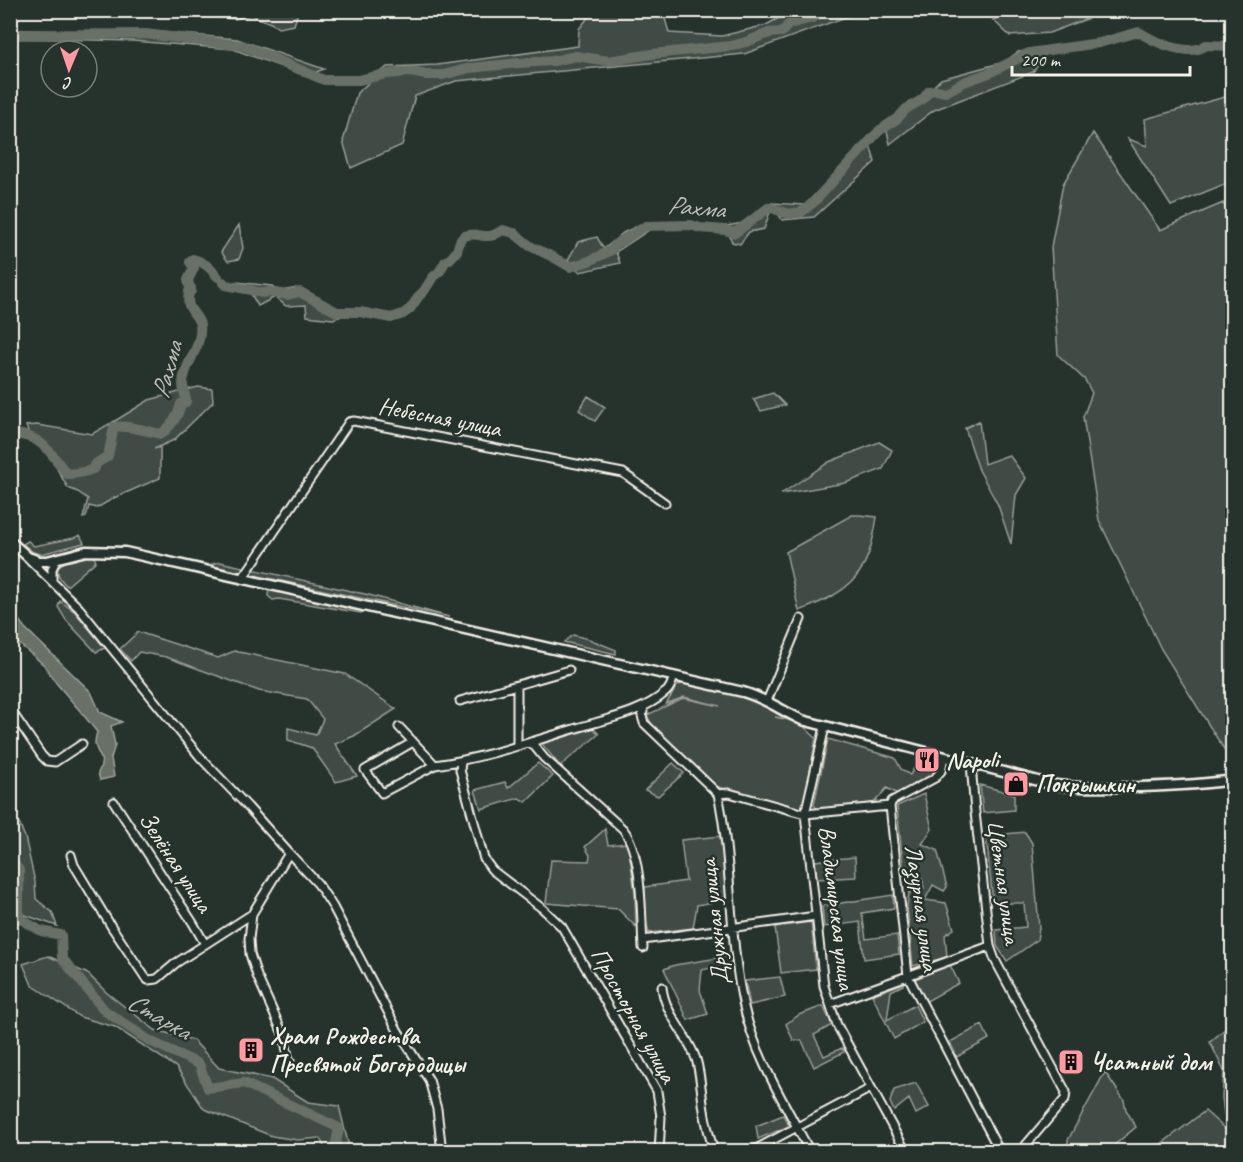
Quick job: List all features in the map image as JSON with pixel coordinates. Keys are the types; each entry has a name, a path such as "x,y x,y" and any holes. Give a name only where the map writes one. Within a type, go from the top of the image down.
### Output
{"street":[{"name":"Небесная улица","path":"242,579 349,422 354,421 623,473 665,503"},
{"path":"10,542 79,608 201,758 249,807 318,884 333,907 398,1031 429,1080 437,1109 442,1152"},
{"path":"28,557 47,561 86,551 125,552 744,692 768,700 797,718 825,727 1050,784 1085,788 1180,785 1233,780"},
{"path":"52,581 53,563 57,558"},
{"path":"768,700 801,620"},
{"path":"460,701 569,670"},
{"path":"413,742 365,770 382,793 435,765 461,762 644,706 667,692 674,676"},
{"path":"517,685 517,746"},
{"path":"644,706 642,716 644,723 718,795"},
{"path":"10,709 47,761 55,762 82,744"},
{"path":"399,727 435,765"},
{"path":"825,727 805,814 890,806 892,801 935,778 941,771 944,758"},
{"path":"531,742 544,758 623,829 630,838 639,880 643,944 816,916"},
{"name":"Просторная улица","path":"461,762 460,770 484,860 492,870 543,909 562,927 657,1092 661,1117 658,1152"},
{"name":"Цветная улица","path":"971,764 990,946 995,960 1066,1092 1065,1099 1020,1152"},
{"name":"Владимирская улица","path":"718,795 729,793 805,814 824,986 837,1025 906,1152"},
{"name":"Дружная улица","path":"718,795 726,850 737,970 745,1008 762,1061 810,1152"},
{"name":"Зелёная улица","path":"114,802 205,944"},
{"name":"Лазурная улица","path":"890,806 908,975 1000,1152"},
{"name":"Зелёная улица","path":"289,853 252,914 249,933 250,954 257,976 284,1036 290,1061"},
{"path":"71,855 74,865 111,926 148,980 157,979 176,963 252,914"},
{"path":"830,1004 990,946"},
{"path":"662,987 665,1003 695,1056 704,1113 714,1152"},
{"path":"750,1152 870,1088"}],"shaded area":[{"path":"295,10 298,12 294,25 278,28 251,15 234,19 204,16 203,11"},
{"path":"594,10 663,11 669,33 722,36 766,25 792,11 862,11 744,54 456,81 415,96 402,145 351,168 343,141 357,93 387,67 437,65 578,46 579,29"},
{"path":"1013,11 1095,11 1089,18 1049,33 1010,36 993,20"},
{"path":"11,30 148,31 237,39 324,69 306,76 233,49 99,39 11,38"},
{"path":"1050,48 1033,72 934,110 890,144 887,131 941,79 1004,62 1018,52"},
{"path":"1232,95 1232,181 1171,206 1128,139 1147,146 1145,119"},
{"path":"1093,133 1160,230 1223,203 1232,218 1232,366 1230,374 1232,371 1232,762 1161,649 1099,520 1083,417 1092,393 1085,380 1058,355 1051,247 1063,184"},
{"path":"868,138 875,162 814,217 782,220 772,203 805,205"},
{"path":"759,211 770,212 764,229 749,232 740,244 732,242 726,226 743,223"},
{"path":"239,225 243,248 239,259 228,261 221,252"},
{"path":"635,227 649,230 616,252 620,263 580,272 568,260 578,242 597,237 604,249 623,233"},
{"path":"236,282 272,286 276,292 297,288 320,305 342,316 333,319 307,316 306,305 286,306 275,297 258,306 251,294"},
{"path":"198,387 212,389 213,402 174,440 154,449 160,447 160,478 97,508 89,506 86,517 83,518 88,499 68,488 57,469 60,460 43,443 29,434 26,426 37,425 92,434 109,424 110,426 149,400"},
{"path":"773,393 785,405 761,411 753,399"},
{"path":"588,396 605,407 595,421 579,410"},
{"path":"979,421 984,464 1009,455 1026,478 1016,495 1011,544 998,505 979,470 965,428"},
{"path":"879,442 892,450 883,469 845,483 781,494 829,462"},
{"path":"852,515 877,517 869,554 863,567 845,588 799,611 786,552"},
{"path":"80,535 84,543 41,554 33,552 23,544 28,541 34,546"},
{"path":"92,554 96,561 67,586 60,578 59,567 69,560"},
{"path":"220,562 369,595 449,617 208,565"},
{"path":"269,589 366,610 361,613 279,599 273,600 268,596"},
{"path":"60,601 75,612 105,648 96,652 66,620 58,607"},
{"path":"11,610 25,628 91,692 100,712 122,722 111,726 115,745 111,758 114,777 100,780 98,773 101,759 95,743 97,732 44,665 11,637"},
{"path":"138,632 218,658 234,651 345,674 396,709 354,736 335,744 357,776 336,782 312,748 288,740 288,728 316,735 323,719 307,699 259,691 166,657 139,652 131,661 120,649"},
{"path":"573,635 616,650 616,654 564,642"},
{"path":"687,683 760,701 794,720 775,717 799,722 816,738 803,812 715,786 652,725 647,715 683,698 720,706 684,697 666,704 678,685"},
{"path":"593,728 599,734 560,766 542,744"},
{"path":"828,739 895,758 901,769 910,775 917,763 941,767 934,778 899,795 887,788 872,805 818,811 814,805"},
{"path":"538,763 553,776 526,802 519,798 481,809 475,790 505,782 508,788"},
{"path":"673,763 684,773 658,796 645,790"},
{"path":"980,785 1014,794 1014,810 983,813"},
{"path":"924,794 932,829 922,844 937,850 947,887 944,891 933,885 925,900 946,903 954,929 945,935 947,957 913,966 907,906 909,893 924,888 922,878 904,875 897,806"},
{"path":"11,805 25,837 35,882 36,899 52,912 57,926 13,911 10,891"},
{"path":"605,829 608,845 628,843 635,893 636,927 618,909 546,903 551,860 589,861 590,855 585,847"},
{"path":"1025,832 1032,843 1039,928 1037,940 1007,961 997,946 996,930 1026,927 1024,903 993,903 986,836"},
{"path":"722,836 726,900 697,905 693,928 649,933 646,922 645,887 686,881 681,840"},
{"path":"855,857 856,877 817,879 815,861"},
{"path":"893,895 894,908 862,913 866,939 897,935 899,954 864,959 860,922 824,927 822,906"},
{"path":"811,922 816,969 781,973 775,927"},
{"path":"48,956 88,974 107,993 155,1030 193,1040 219,1068 272,1079 308,1102 339,1106 350,1151 326,1151 320,1138 297,1140 272,1136 204,1109 176,1067 115,1027 80,1017 32,985 23,964"},
{"path":"730,956 732,963 702,970 700,990 708,1014 688,1020 664,969"},
{"path":"950,965 959,983 925,1002 915,979"},
{"path":"780,977 785,997 750,1005 745,981"},
{"path":"903,983 891,991 887,1020 915,1005 923,1022 894,1039 872,995"},
{"path":"823,1006 832,1025 814,1035 824,1056 842,1048 844,1052 814,1067 802,1041 793,1040 786,1024 799,1015"},
{"path":"1232,1023 1232,1115 1224,1114 1222,1097 1224,1071 1210,1042"},
{"path":"982,1025 989,1039 957,1057 950,1042"},
{"path":"1105,1072 1124,1100 1126,1110 1136,1127 1107,1151 1067,1151 1068,1140"},
{"path":"916,1083 929,1107 916,1114 909,1099 894,1111 890,1102 894,1090"},
{"path":"1205,1111 1232,1135 1232,1151 1152,1151"},
{"path":"783,1115 789,1126 758,1139 756,1126"}],"waterway":[{"path":"10,35 146,34 244,46 324,80 359,80 410,72 443,75 470,68 553,61 576,56 609,61 731,46 769,33 782,32 789,24 813,18 825,10"},
{"name":"Рахма","path":"223,282 226,285 262,293 287,295 300,292 337,312 360,312 391,318 410,309 445,262 457,251 464,236 472,234 491,236 503,230 514,233 530,246 570,267 612,250 616,244 646,226 691,225 735,233 768,208 789,214 802,212 815,201 879,131 898,118 906,109 923,99 929,91 946,92 1029,53 1099,43 1139,32 1163,44 1182,49 1199,49 1206,45 1232,46"},
{"name":"Рахма","path":"10,432 39,442 67,474 95,468 94,465 108,456 114,427 161,434 174,421 181,404 186,402 184,377 199,341 200,325 188,301 189,291 191,291 188,280 194,268 190,262 193,259 201,262 218,277"},
{"name":"Старка","path":"10,858 19,870 19,918 41,931 61,935 62,958 105,1011 150,1041 199,1064 208,1088 244,1083 339,1128 334,1152"}],"place":[{"name":"Napoli","path":"927,760"},
{"name":"Покрышкин","path":"1016,784"},
{"name":"Храм Рождества Пресвятой Богородицы","path":"251,1050"},
{"name":"Чсатный дом","path":"1071,1062"}]}
